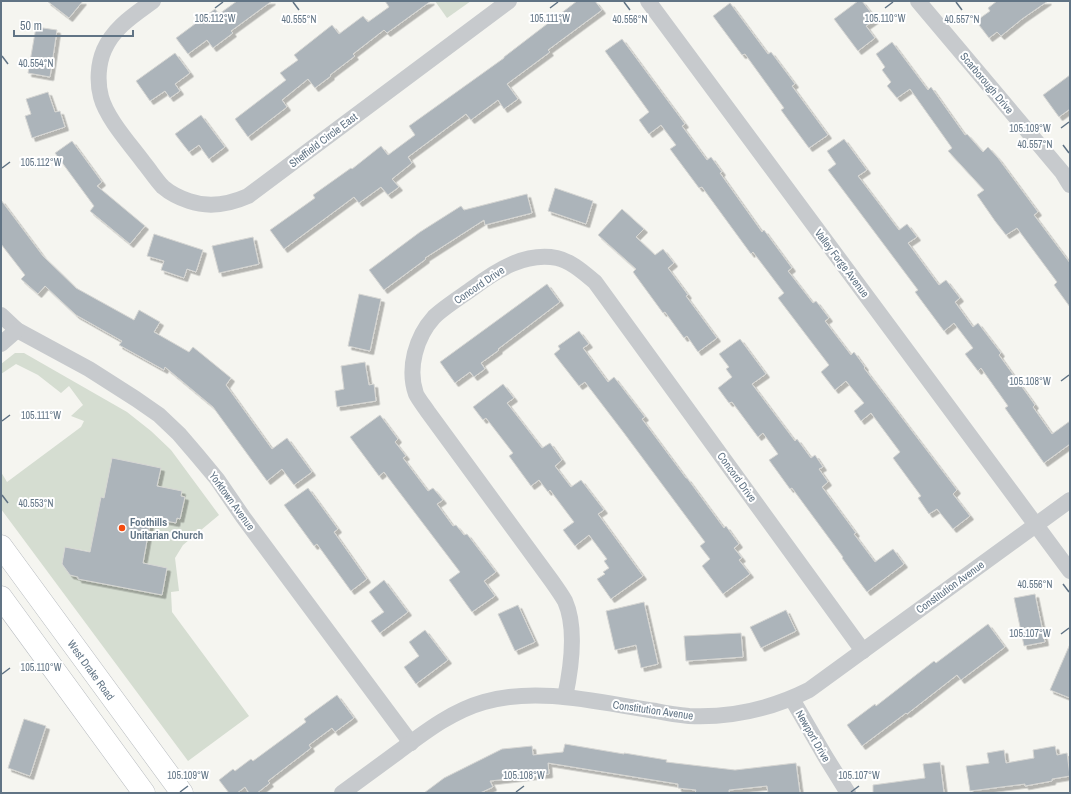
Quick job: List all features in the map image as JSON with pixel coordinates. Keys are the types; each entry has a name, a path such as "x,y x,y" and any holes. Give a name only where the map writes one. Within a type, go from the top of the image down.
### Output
{"main road":[{"name":"West Drake Road","path":"1,546 182,793"},
{"path":"1,597 144,793"}],"street":[{"name":"Sheffield Circle East","path":"153,1 120,26 104,50 98,81 101,97 106,112 163,186 176,196 190,202 206,205 222,205 248,196 509,1"},
{"name":"Valley Forge Avenue","path":"648,1 1070,571"},
{"name":"Scarborough Drive","path":"922,2 1067,174"},
{"name":"Concord Drive","path":"565,697 569,677 572,637 570,620 565,602 551,580 428,412 417,394 413,378 413,365 416,348 422,334 434,316 493,273 528,258 558,258 570,263 595,282 863,651"},
{"name":"Yorktown Avenue","path":"1,315 18,330 89,369 136,399 159,415 179,434 217,479 243,517 411,742"},
{"path":"1,344 18,330"},
{"name":"Constitution Avenue","path":"345,792 411,742 443,720 467,707 485,701 513,696 539,695 565,697 687,716 717,716 744,713 766,708 792,699 808,690 863,651 1070,500"},
{"name":"Newport Drive","path":"792,699 848,793"}],"shaded area":[{"path":"435,1 471,1 447,18"},
{"path":"15,353 24,353 127,412 151,431 171,450 219,515 183,545 175,558 179,591 171,592 172,612 249,716 188,761 1,509 1,472 7,482 81,427 84,421 71,416 83,405 69,386 61,393 38,375 16,364 1,374 1,364","holes":["112,458 161,468 157,486 182,491 181,496 185,497 180,519 151,518 143,563 167,568 162,595 78,579 78,577 70,575 62,564 65,547 99,553 112,542 93,537 101,497 104,498"]}],"building":[{"path":"47,1 83,1 69,18"},
{"path":"237,1 272,1 231,31 233,33 213,48 207,40 188,54 176,38 215,9 219,14"},
{"path":"385,1 431,1 387,33 384,30 353,54 355,56 315,88 308,79 282,100 287,107 248,137 235,119 286,80 280,73 298,60 294,55 332,25 339,34 363,16 368,22 389,7"},
{"path":"577,1 595,1 602,10 548,50 550,52 507,84 518,99 504,109 498,100 471,120 466,114 408,157 412,163 392,179 399,187 388,195 381,187 359,203 354,197 284,249 270,230 315,198 313,195 351,168 352,169 381,146 388,155 415,135 409,126 504,58"},
{"path":"858,1 862,1 876,19 866,26 875,38 858,51 834,19"},
{"path":"997,1 1048,1 1001,36 997,32 989,38 976,21 990,11 988,8"},
{"path":"730,3 768,54 771,52 795,84 792,86 828,135 809,148 781,110 784,108 745,54 742,55 713,16"},
{"path":"36,27 57,30 50,77 28,73"},
{"path":"622,39 685,124 682,126 707,160 711,157 722,172 720,173 762,232 764,230 792,268 788,271 813,303 816,301 829,318 825,321 851,355 854,352 865,367 864,368 957,490 953,494 970,516 953,529 937,509 929,514 918,498 921,496 893,458 900,452 871,413 861,421 854,411 864,403 846,381 835,390 821,372 829,365 778,298 784,293 753,252 751,254 702,187 699,188 670,149 676,145 661,125 649,134 639,120 649,112 605,51"},
{"path":"892,42 928,90 931,87 965,135 967,134 983,152 988,147 998,158 1038,212 1034,215 1070,263 1070,307 1054,285 1057,282 1017,228 1006,235 995,221 977,195 984,190 948,151 952,148 910,89 897,98 887,86 891,82 882,70 885,67 876,54"},
{"path":"175,53 190,73 175,84 180,91 170,98 165,91 150,101 136,81"},
{"path":"1070,75 1070,109 1059,117 1043,95"},
{"path":"48,92 55,112 60,111 65,127 32,138 25,116 31,114 26,99"},
{"path":"201,115 225,147 209,159 199,145 189,152 175,134"},
{"path":"844,139 867,170 858,176 899,230 907,224 917,237 908,243 939,285 946,280 960,298 955,302 973,327 978,323 1001,353 999,355 1035,405 1033,407 1052,434 1070,421 1070,444 1044,463 1005,408 1008,406 981,368 978,371 965,354 973,348 954,323 944,331 915,292 918,290 828,170 836,164 827,151"},
{"path":"72,141 102,182 97,186 145,226 130,244 90,211 94,206 55,153"},
{"path":"555,188 593,201 586,224 548,211"},
{"path":"527,194 532,213 485,225 484,220 425,258 426,259 384,290 369,270 420,232 461,206 464,210"},
{"path":"1,200 43,256 76,288 134,320 139,310 160,322 154,332 189,352 193,347 231,378 226,385 272,449 287,438 312,472 294,485 282,469 267,481 213,407 165,367 164,370 119,345 122,341 76,315 45,286 38,294 21,279 25,275 1,244"},
{"path":"622,209 644,229 636,237 655,255 663,249 674,263 668,268 688,295 686,296 717,338 698,352 687,336 684,338 665,312 663,313 633,272 636,269 598,235"},
{"path":"154,234 203,250 196,272 187,269 184,278 161,270 164,261 147,256"},
{"path":"253,237 259,264 219,273 212,246"},
{"path":"547,284 560,302 481,363 485,369 474,377 470,372 455,383 440,362"},
{"path":"359,294 381,299 370,351 348,346"},
{"path":"579,331 589,344 583,348 608,382 614,377 645,417 642,419 686,478 724,528 726,526 739,544 734,548 742,558 739,560 750,574 723,594 702,566 710,559 700,546 705,542 585,382 579,386 554,354 560,349 558,346"},
{"path":"740,339 766,374 752,384 795,441 797,439 811,458 815,455 823,467 819,469 828,482 822,487 856,533 854,534 875,562 893,549 904,564 867,592 792,488 790,489 769,460 778,454 763,433 758,437 732,402 729,403 718,388 732,377 726,369 729,367 719,354"},
{"path":"365,362 369,385 374,384 376,401 337,407 335,391 344,389 341,366"},
{"path":"503,384 514,398 507,403 542,448 550,443 562,460 555,466 571,487 581,480 604,510 598,514 643,576 611,599 597,579 605,574 603,572 609,568 604,561 607,559 589,535 575,546 563,530 574,522 550,490 548,492 539,480 531,486 509,456 513,453 486,418 483,420 473,407"},
{"path":"380,415 398,439 395,442 406,456 403,458 428,491 433,488 443,500 437,504 453,526 456,525 464,535 467,534 496,572 484,581 495,596 472,612 449,580 460,572 384,472 379,476 350,437"},
{"name":"Foothills Unitarian Church","path":"112,458 161,468 157,486 182,491 181,496 185,497 180,519 177,518 176,523 151,518 143,563 167,568 162,595 78,579 78,577 70,575 62,564 65,547 90,552 101,497 104,498"},
{"path":"308,488 338,529 334,532 367,579 351,591 317,544 314,546 284,505"},
{"path":"384,580 408,612 380,633 371,621 384,612 369,592"},
{"path":"1035,594 1045,642 1024,646 1014,598"},
{"path":"644,602 658,664 641,668 636,645 615,650 606,611"},
{"path":"518,605 535,642 515,651 498,614"},
{"path":"786,610 796,631 761,648 750,627"},
{"path":"988,624 1005,647 961,680 957,675 907,714 906,713 862,746 847,725 875,704 876,706 934,661 936,663"},
{"path":"425,630 448,660 416,684 404,667 419,656 409,642"},
{"path":"741,633 743,657 686,661 684,636"},
{"path":"1070,644 1070,698 1050,690"},
{"path":"337,695 354,718 335,732 332,728 309,745 311,748 268,781 270,783 257,793 249,793 245,787 237,793 229,793 219,780 233,769 235,771 251,759 253,761 306,722 304,719"},
{"path":"24,719 46,726 30,776 8,768"},
{"path":"565,744 667,760 666,762 735,770 796,763 800,793 768,793 767,786 729,790 729,793 695,793 696,790 678,788 678,784 548,763 549,774 490,781 493,787 480,793 424,793 444,778 502,749 532,746 533,755 563,752"},
{"path":"1055,746 1057,755 1067,753 1070,776 1025,786 1025,784 970,791 966,766 989,763 987,753 1004,750 1006,763 1034,758 1033,750"},
{"path":"940,762 944,793 873,793 873,785 925,778 923,764"}],"place":[{"name":"Foothills Unitarian Church","path":"122,528"}]}
